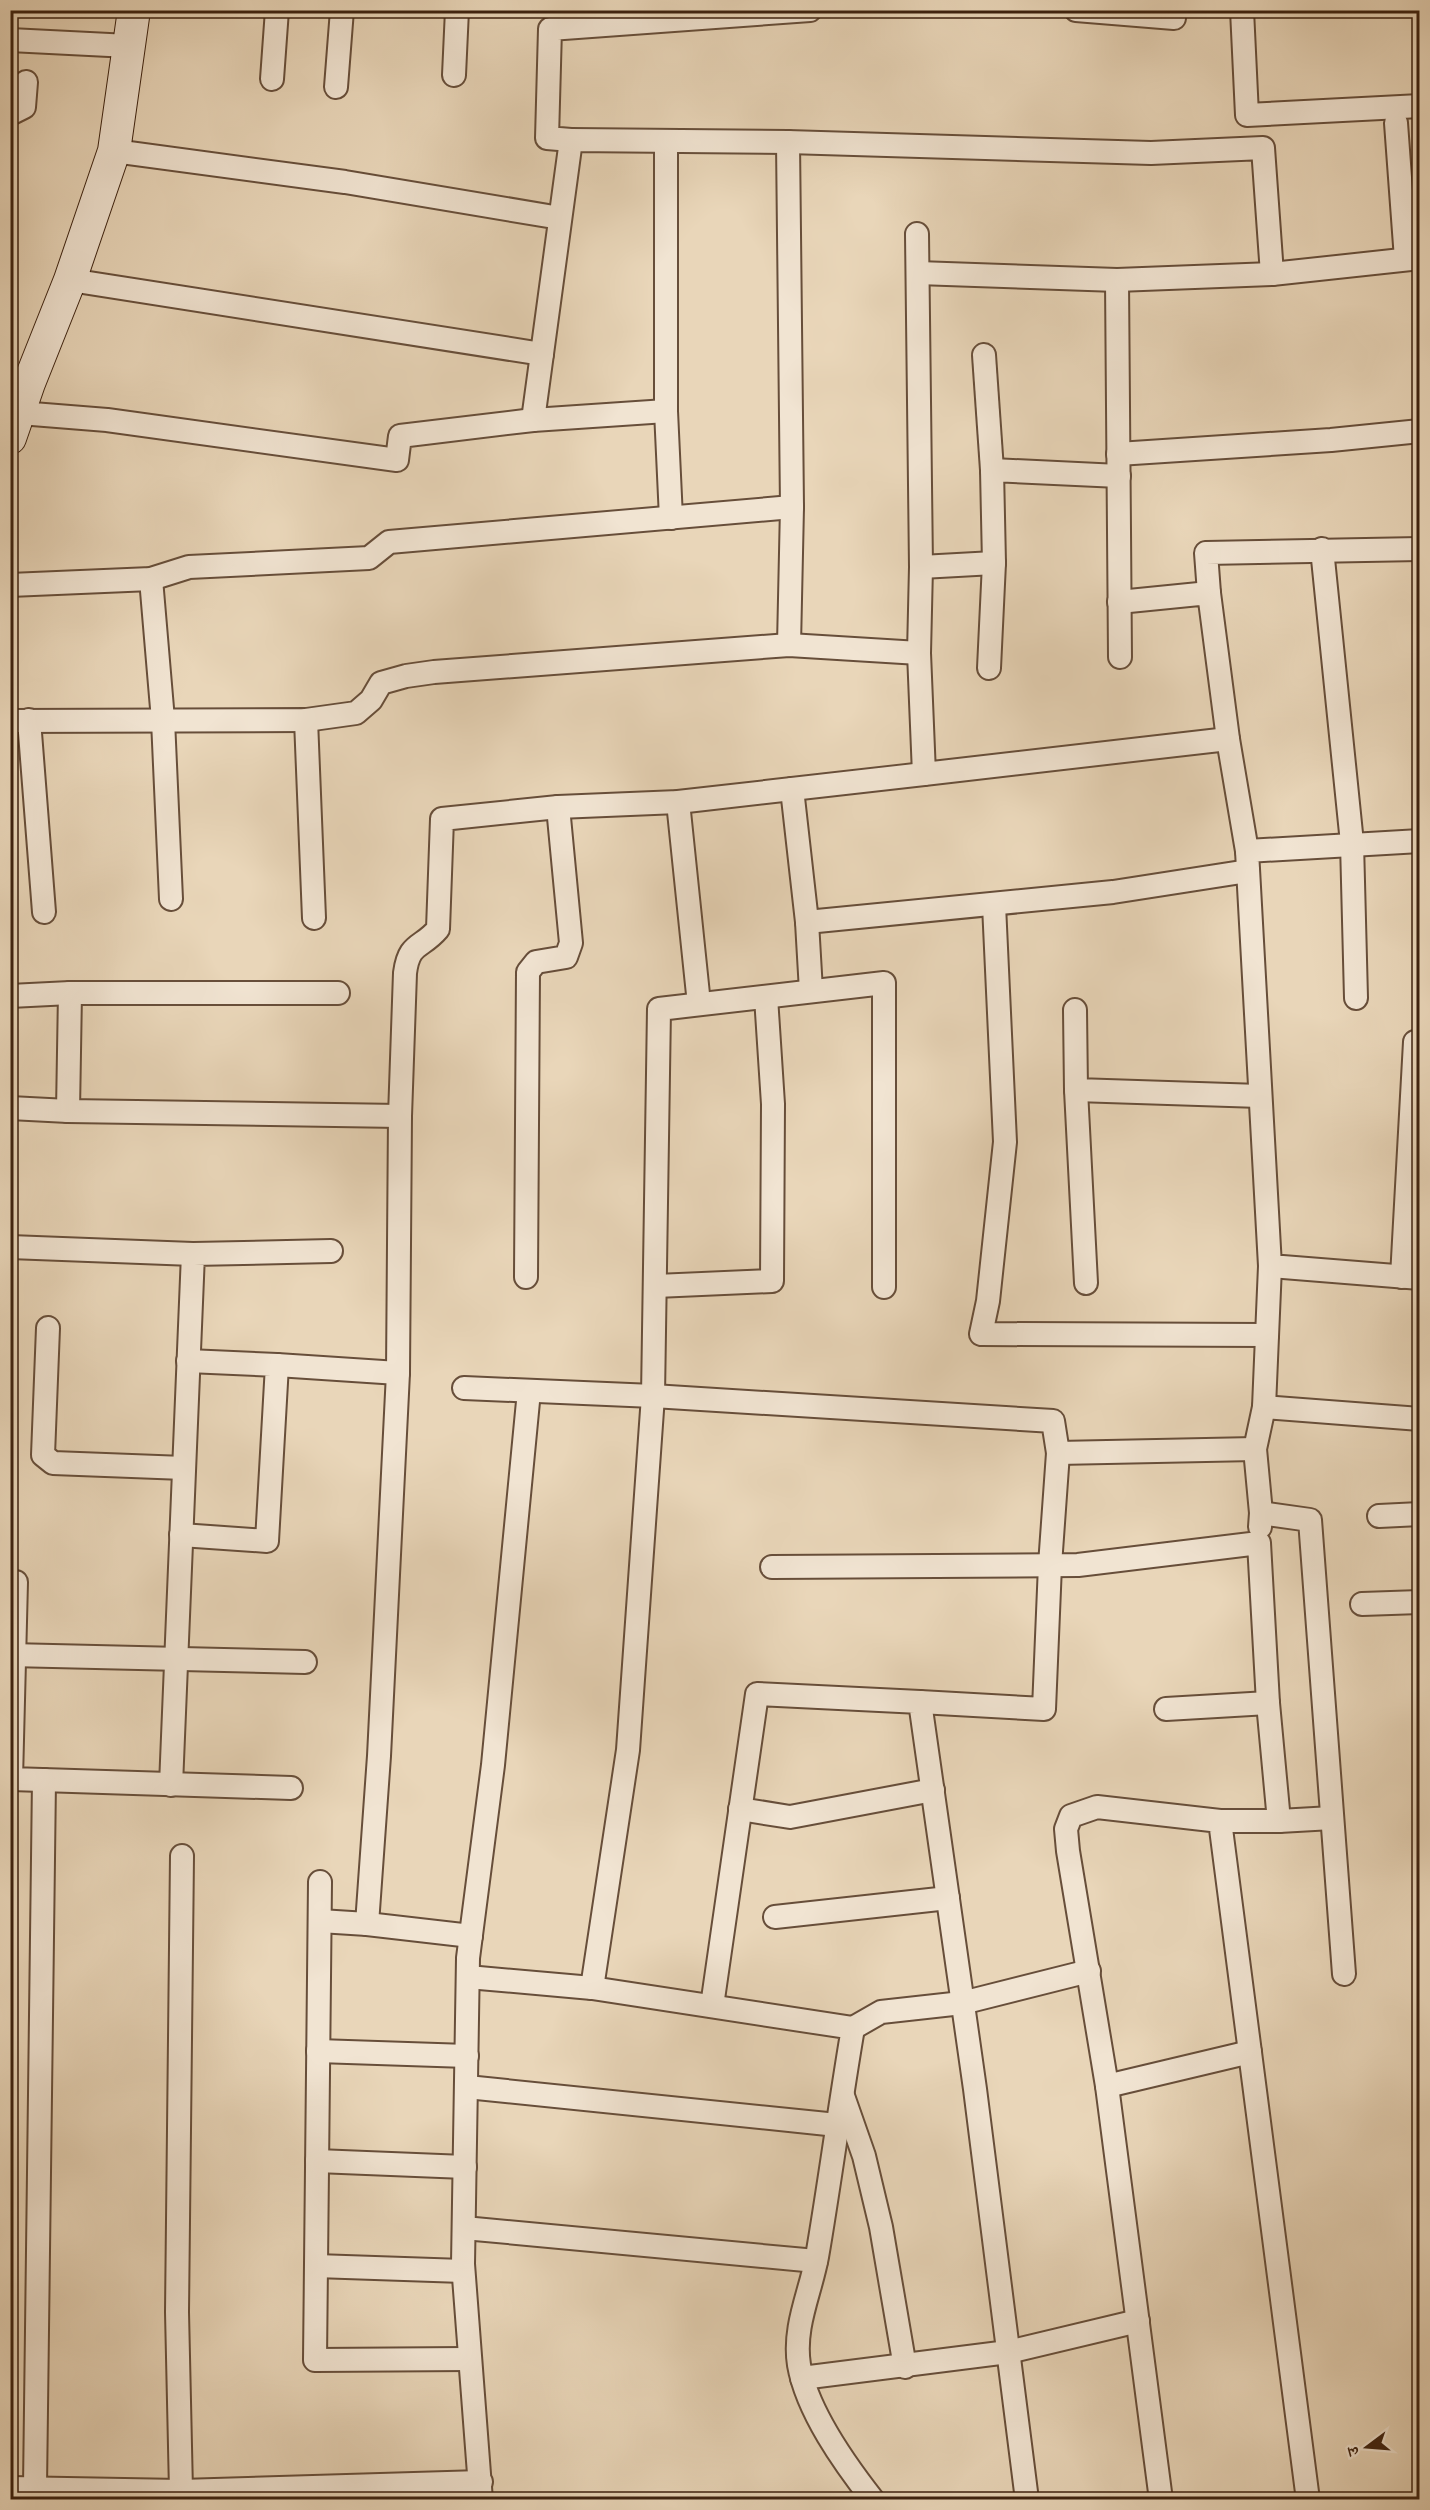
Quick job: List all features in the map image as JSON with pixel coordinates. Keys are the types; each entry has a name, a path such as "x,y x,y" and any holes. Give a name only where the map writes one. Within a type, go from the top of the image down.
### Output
{"street":[{"path":"134,10 114,151 70,280 29,383 15,426 107,420 396,460 400,436 533,420 666,411"},
{"path":"272,79 277,10"},
{"path":"336,87 342,10"},
{"path":"454,75 457,10"},
{"path":"810,10 550,29 547,138 788,142 1151,153 1263,148 1272,274"},
{"path":"1076,10 1174,18"},
{"path":"1242,10 1247,115 1419,106"},
{"path":"10,40 129,46"},
{"path":"10,114 24,107 26,82"},
{"path":"918,273 1117,280 1272,274 1413,258 1396,123"},
{"path":"533,420 571,140"},
{"path":"666,141 666,411 671,518"},
{"path":"788,142 792,507 789,645"},
{"path":"114,151 345,182 560,218"},
{"path":"917,234 921,567 919,653 924,774"},
{"path":"70,280 542,354"},
{"path":"1117,280 1120,657"},
{"path":"984,355 992,470 994,563 989,668"},
{"path":"992,470 1118,465 1419,431"},
{"path":"10,585 151,579 189,567 369,558 389,542 792,507"},
{"path":"1322,549 1352,843 1356,998"},
{"path":"1279,1821 1268,1703 1259,1543 1261,1513 1255,1449 1264,1407 1270,1266 1247,861 1228,739 1209,593 1206,552 1419,549"},
{"path":"921,567 994,563"},
{"path":"151,579 163,720 171,899"},
{"path":"1119,602 1209,593"},
{"path":"44,912 20,721 306,720 356,713 371,700 381,683 406,676 475,668 789,645 919,653"},
{"path":"306,720 314,918"},
{"path":"367,1924 379,1756 398,1373 400,1116 407,958 417,944 429,940 438,930 442,819 558,807 678,802 1228,739"},
{"path":"792,789 807,922 811,991"},
{"path":"678,802 699,1004"},
{"path":"526,1277 528,972 536,962 566,957 571,943 558,807"},
{"path":"807,922 1113,892 1247,861 1352,843 1419,841"},
{"path":"994,904 1005,1142 988,1301 981,1334 1267,1335"},
{"path":"592,1988 628,1750 653,1396 659,1009 884,983 884,1287"},
{"path":"68,1112 70,993"},
{"path":"10,996 70,993 338,993"},
{"path":"656,1286 772,1281 773,1104 766,997"},
{"path":"1075,1010 1076,1090 1086,1283"},
{"path":"1270,1266 1411,1277 1415,1042"},
{"path":"1076,1090 1260,1096"},
{"path":"10,1108 68,1112 400,1116"},
{"path":"10,1247 193,1254 331,1251"},
{"path":"171,1785 193,1254"},
{"path":"48,1328 43,1455 53,1463 184,1468"},
{"path":"188,1360 398,1373"},
{"path":"181,1535 267,1541 277,1365"},
{"path":"464,1388 653,1396 1053,1421 1058,1453 1050,1565 1044,1709 757,1694 712,2006"},
{"path":"10,2488 182,2492 481,2491 464,2271 468,1977 471,1936 493,1766 529,1391"},
{"path":"1264,1407 1419,1419"},
{"path":"1058,1453 1255,1449"},
{"path":"1261,1513 1310,1520 1344,1974"},
{"path":"1379,1516 1419,1515"},
{"path":"772,1567 1078,1565 1259,1543"},
{"path":"10,1581 16,1582 11,1779 291,1788"},
{"path":"1362,1604 1419,1602"},
{"path":"13,1655 305,1662"},
{"path":"920,1702 1027,2499"},
{"path":"1166,1709 1268,1703"},
{"path":"35,2487 44,1780"},
{"path":"740,1809 790,1817 933,1790"},
{"path":"1161,2499 1107,2086 1065,1829 1071,1816 1097,1807 1220,1821 1332,1818"},
{"path":"1220,1821 1308,2499"},
{"path":"182,1856 177,2312 182,2492"},
{"path":"320,1882 315,2360 469,2359"},
{"path":"775,1917 948,1898"},
{"path":"320,1921 471,1936"},
{"path":"468,1977 592,1988 853,2028 881,2012 962,2003 1089,1971"},
{"path":"853,2028 816,2261 798,2330 799,2362 802,2378 828,2436 873,2499"},
{"path":"318,2051 467,2056"},
{"path":"1107,2086 1250,2052"},
{"path":"466,2087 837,2125"},
{"path":"842,2095 864,2156 880,2227 905,2367"},
{"path":"317,2161 465,2167"},
{"path":"464,2228 816,2261"},
{"path":"316,2266 464,2271"},
{"path":"802,2378 905,2367 1008,2352 1138,2321"}]}
